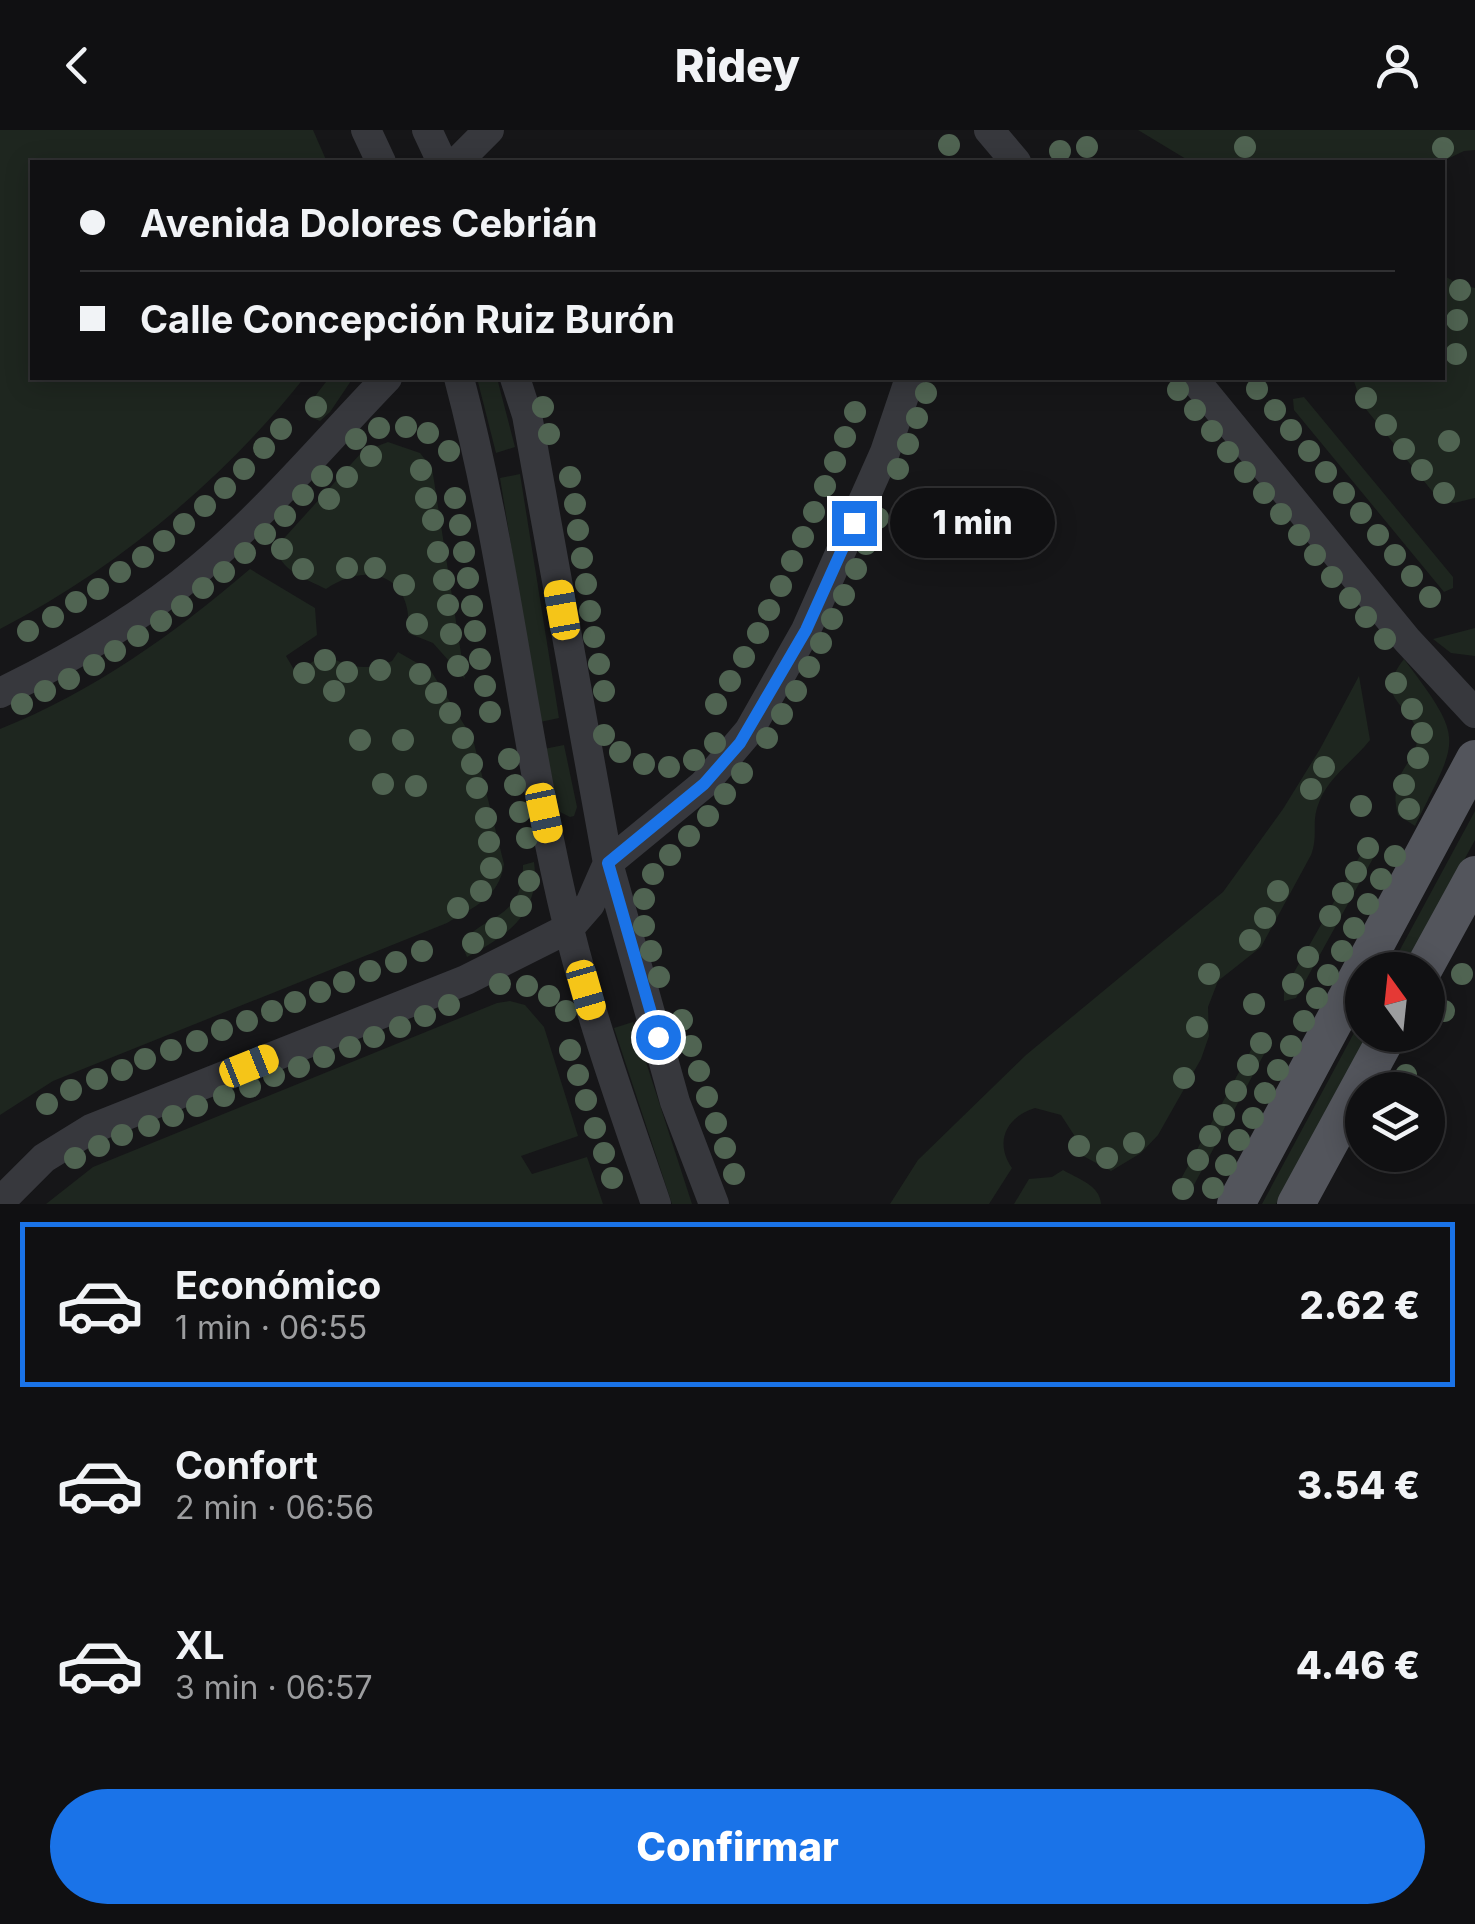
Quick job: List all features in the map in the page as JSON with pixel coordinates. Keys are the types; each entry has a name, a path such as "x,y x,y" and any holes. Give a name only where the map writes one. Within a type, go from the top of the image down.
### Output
{"main road":[{"path":"1236,1204 1475,759"},
{"path":"1434,952 1475,875"},
{"path":"1296,1204 1379,1052"}],"street":[{"path":"366,130 381,160"},
{"path":"427,130 441,160"},
{"path":"459,160 489,130"},
{"path":"989,130 1009,160"},
{"path":"0,693 121,626 200,568 278,494 385,380"},
{"path":"460,380 483,467 528,736 568,928 594,1021 656,1204"},
{"path":"516,380 527,415 608,863 675,1102 714,1204"},
{"path":"0,1202 44,1158 91,1129 466,980 568,928 590,904 608,863 704,784 749,731 806,630 885,452 909,380"},
{"path":"1194,380 1418,652 1475,713"}],"shaded area":[{"path":"0,130 313,130 326,160 30,160 30,380 302,380 238,452 165,519 85,579 0,629"},
{"path":"1138,130 1475,130 1475,150 1445,160 1188,160"},
{"path":"1445,276 1475,288 1475,498 1454,503 1440,501 1361,403 1354,380 1445,380"},
{"path":"327,380 352,380 320,421 310,417 309,404"},
{"path":"478,380 498,380 515,447 496,453"},
{"path":"1304,397 1453,577 1453,588 1444,592 1294,410 1293,399"},
{"path":"388,442 420,453 432,468 465,679 433,643 408,633 404,598 396,586 372,575 342,580 326,589 287,568 278,554 277,546 362,452"},
{"path":"520,474 559,718 540,722 500,478"},
{"path":"250,569 315,608 317,635 286,656 296,673 324,654 365,667 392,661 398,652 431,671 473,739 504,864 497,885 484,900 447,923 53,1081 0,1115 0,729 68,698 131,660"},
{"path":"1475,628 1475,656 1451,653 1433,639"},
{"path":"1404,659 1438,707 1449,740 1441,774 1415,826 1398,815 1395,800 1396,787 1417,744 1414,724 1393,693 1395,673"},
{"path":"1359,676 1370,740 1321,797 1311,855 1261,947 1218,981 1208,1007 1209,1036 1201,1059 1158,1135 1141,1153 1111,1171 1074,1151 1074,1135 1061,1115 1035,1108 1017,1118 1006,1132 1004,1149 1012,1168 989,1204 890,1204 918,1160 1026,1055 1223,892 1283,809"},
{"path":"564,745 577,807 570,817 558,811 544,749"},
{"path":"1475,811 1475,840 1414,952 1399,952"},
{"path":"1370,838 1378,844 1376,853 1296,998 1284,1001 1284,990"},
{"path":"534,862 532,895 518,921 467,957 462,945 508,908 521,884 523,865"},
{"path":"510,1001 525,1005 544,1027 578,1136 521,1156 532,1174 587,1157 603,1204 46,1204 93,1167"},
{"path":"633,1022 692,1204 672,1204 614,1028"},
{"path":"1268,1034 1270,1043 1187,1198 1178,1200 1176,1188 1258,1037"},
{"path":"1345,1050 1360,1052 1345,1072 1345,1079 1276,1204 1262,1204"},
{"path":"1063,1170 1092,1187 1101,1204 1014,1204 1029,1179 1052,1177"}],"route":[{"path":"658,1037 608,863 704,784 749,731 806,630 854,523"}]}
